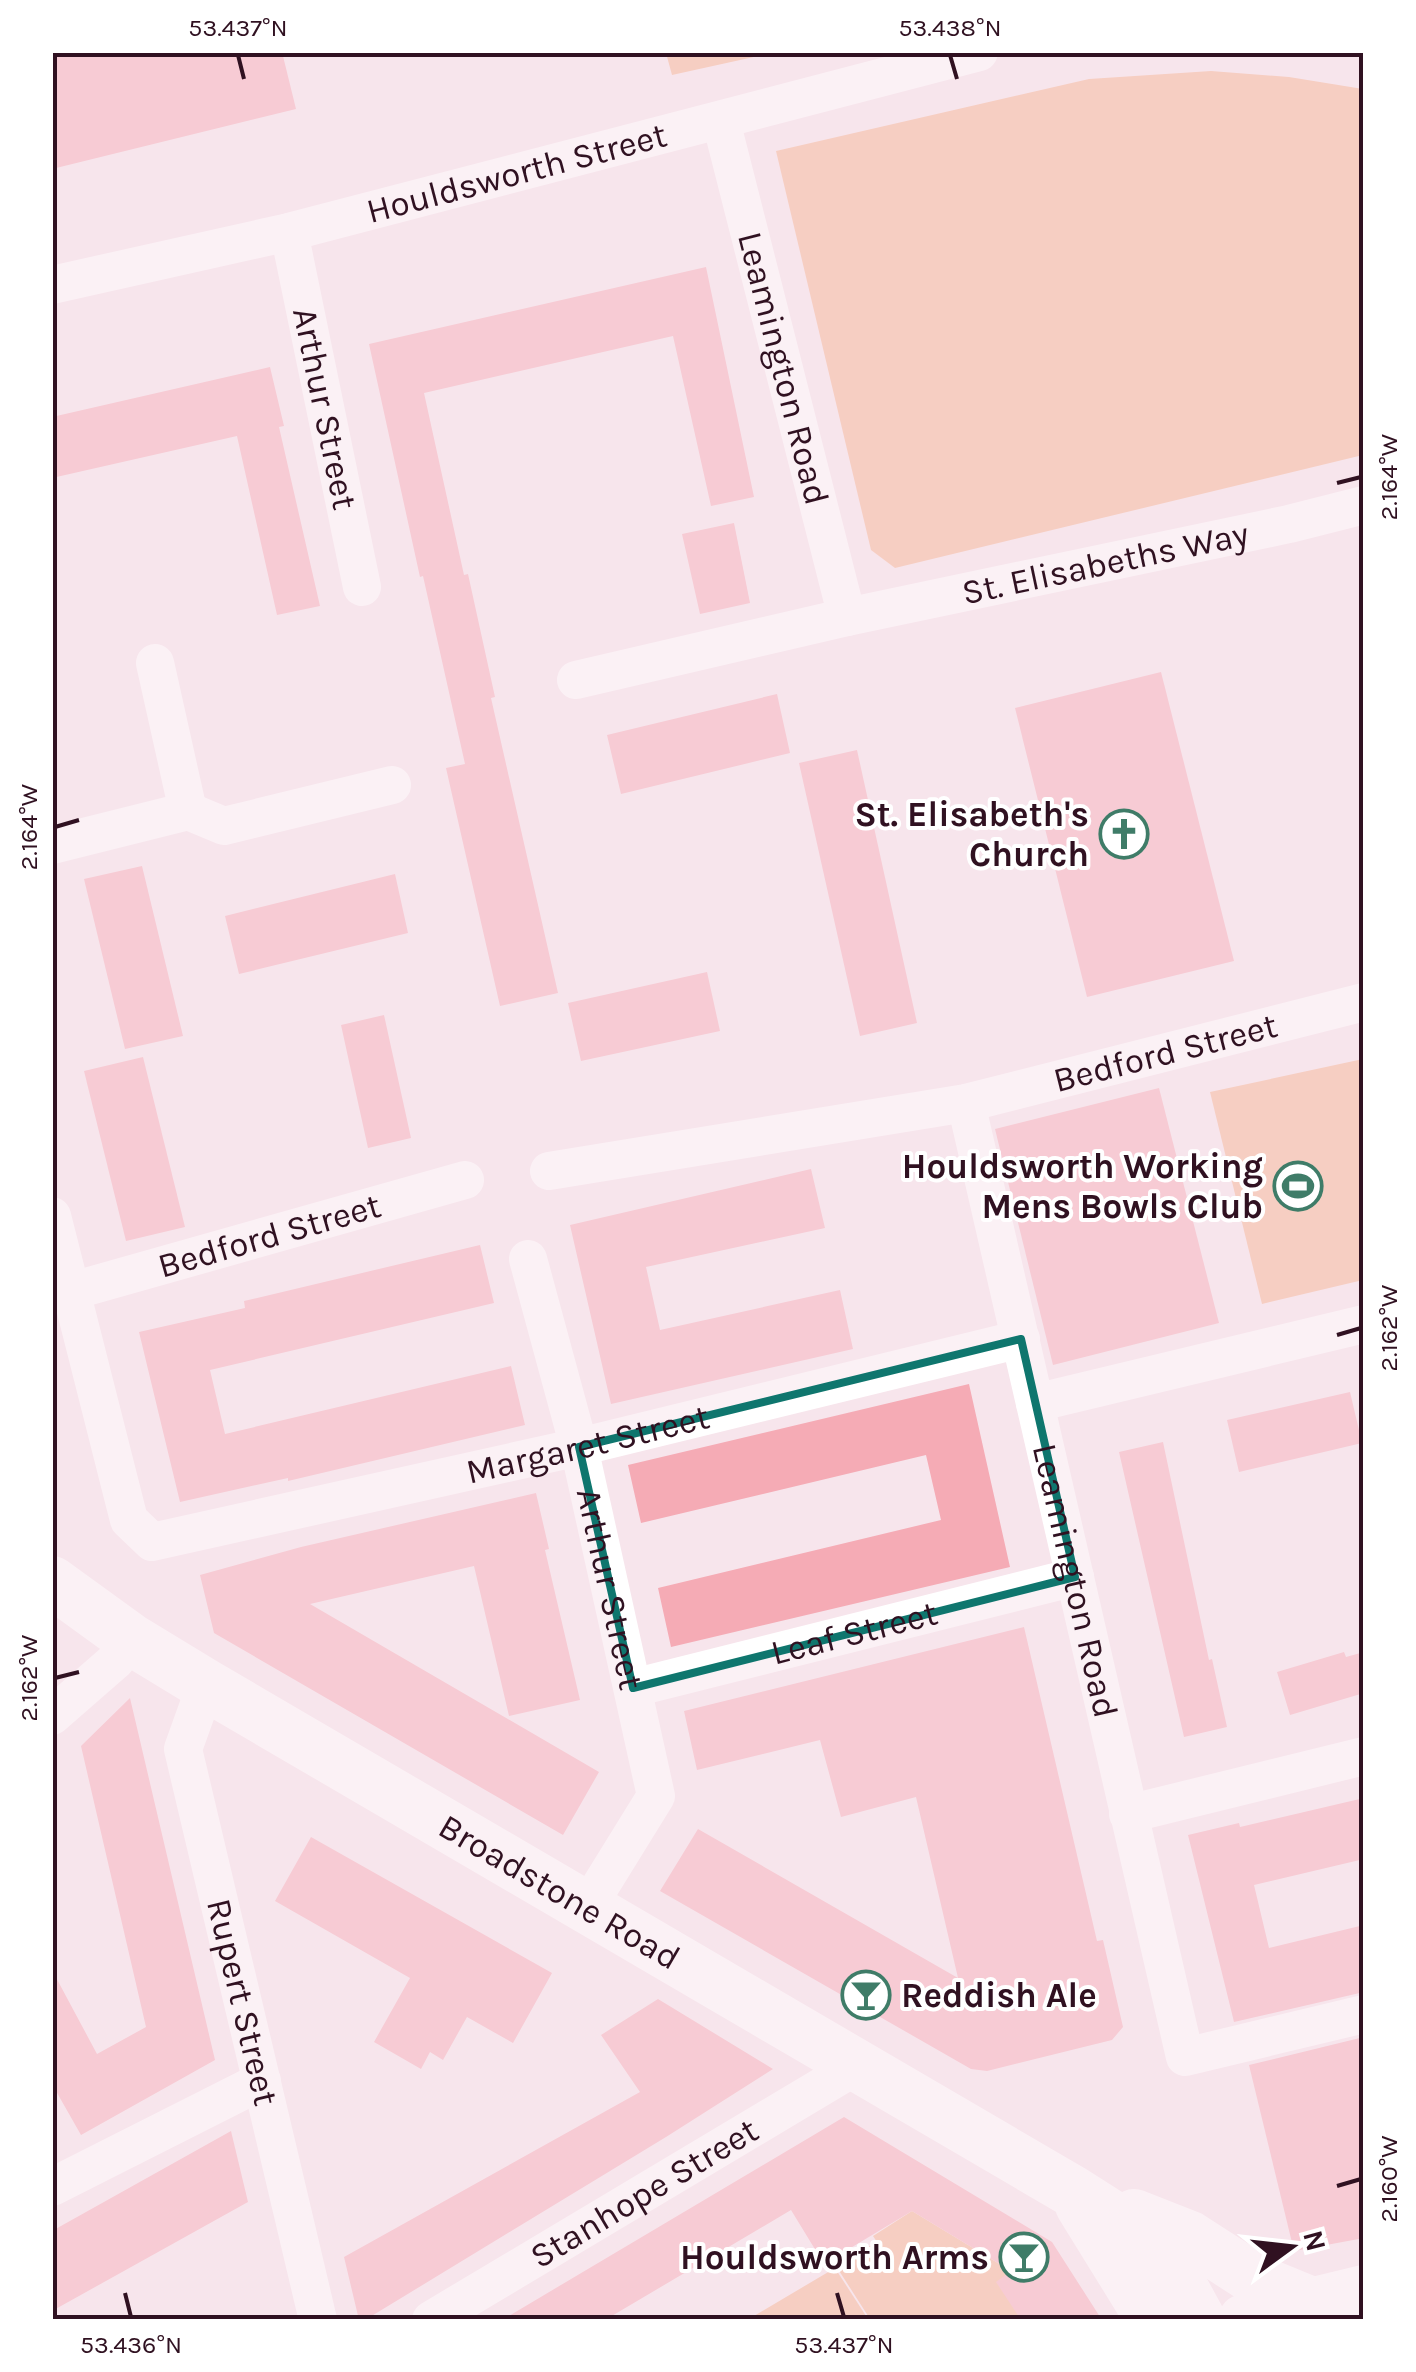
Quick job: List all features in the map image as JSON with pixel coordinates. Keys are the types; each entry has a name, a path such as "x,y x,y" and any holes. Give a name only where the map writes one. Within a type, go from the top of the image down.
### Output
{"main road":[{"name":"Broadstone Road","path":"52,1582 132,1640 206,1685 1072,2191 1160,2247 1200,2320"},
{"name":"Broadstone Road","path":"1072,2191 1152,2320"},
{"path":"1072,2191 1190,2236 1258,2281 1312,2303"},
{"path":"1244,2320 1364,2291"}],"street":[{"name":"Houldsworth Street","path":"52,284 290,232 979,52"},
{"name":"Leamington Road","path":"722,121 847,617"},
{"name":"Arthur Street","path":"290,232 362,587"},
{"name":"St. Elisabeths Way","path":"576,680 1364,505"},
{"path":"155,662 188,810"},
{"path":"52,845 188,810 224,826 392,785"},
{"name":"Bedford Street","path":"549,1171 966,1103 1364,1002"},
{"name":"Leamington Road","path":"966,1103 1186,2058 1364,2014"},
{"name":"Bedford Street","path":"72,1292 465,1180"},
{"path":"52,1216 72,1292"},
{"name":"Arthur Street","path":"528,1258 578,1447 656,1796 588,1906"},
{"name":"Margaret Street","path":"72,1292 129,1520 152,1542 578,1447 1021,1339"},
{"path":"1035,1403 1364,1324"},
{"name":"Leaf Street","path":"632,1688 1075,1578"},
{"path":"52,1716 115,1661 132,1640"},
{"name":"Rupert Street","path":"206,1685 183,1749 318,2320"},
{"path":"1128,1814 1364,1756"},
{"name":"Stanhope Street","path":"430,2320 858,2065"},
{"path":"53,2184 262,2082"}],"highlighted area":[{"path":"1021,1339 1075,1577 633,1688 579,1447"}],"shaded area":[{"path":"666,52 772,53 672,75"},
{"path":"1211,71 1289,77 1363,89 1363,455 895,568 871,550 776,151 1089,79"},
{"name":"Houldsworth Working Mens Bowls Club","path":"1363,1059 1363,1280 1262,1304 1210,1092"},
{"path":"912,2211 1011,2271 1021,2319 870,2319 836,2266 877,2242 873,2236"},
{"path":"835,2268 868,2319 749,2319"}],"building":[{"path":"52,52 282,52 296,109 52,169"},
{"path":"706,267 754,497 711,506 673,336 424,393 464,575 468,574 495,697 491,698 558,993 500,1006 446,768 465,764 369,344"},
{"path":"270,367 284,426 279,427 320,606 277,615 237,436 52,478 52,417"},
{"path":"734,523 750,603 700,614 682,534"},
{"name":"St. Elisabeth's Church","path":"1161,672 1234,961 1087,997 1015,708"},
{"path":"777,694 790,753 621,794 607,735"},
{"path":"857,750 917,1023 860,1036 799,763"},
{"path":"142,866 183,1036 125,1049 84,879"},
{"path":"395,874 408,933 239,974 225,916"},
{"path":"707,972 720,1031 581,1061 568,1003"},
{"path":"384,1015 411,1138 368,1148 341,1025"},
{"path":"143,1057 185,1227 126,1241 84,1071"},
{"path":"1159,1088 1219,1323 1053,1365 995,1129"},
{"path":"811,1169 825,1228 646,1267 660,1330 840,1290 853,1349 611,1404 570,1225"},
{"path":"480,1245 494,1303 210,1370 225,1434 511,1366 525,1425 288,1481 180,1502 139,1332 245,1308 244,1301"},
{"path":"969,1384 1010,1567 671,1647 658,1588 941,1520 926,1455 641,1523 628,1465"},
{"path":"1350,1392 1362,1443 1239,1472 1227,1420"},
{"path":"1163,1442 1227,1727 1184,1737 1119,1452"},
{"path":"536,1493 549,1549 545,1550 580,1700 509,1716 474,1566 310,1604 599,1772 563,1835 214,1633 200,1575 301,1547"},
{"path":"1024,1627 1097,1941 1103,1940 1123,2027 1112,2040 987,2071 971,2069 660,1891 698,1829 958,1978 916,1797 841,1817 820,1740 697,1770 684,1711"},
{"path":"1344,1652 1346,1657 1364,1652 1364,1693 1290,1715 1277,1672"},
{"path":"130,1698 215,2060 81,2135 52,2084 52,1970 97,2054 146,2027 81,1746"},
{"path":"1364,1798 1364,1859 1254,1885 1269,1948 1364,1925 1364,1992 1234,2022 1188,1835"},
{"path":"311,1837 552,1973 513,2043 467,2017 443,2060 430,2052 421,2069 374,2042 410,1978 275,1901"},
{"path":"658,1999 773,2069 365,2320 359,2320 344,2257 640,2092 601,2035"},
{"path":"1364,2037 1364,2238 1294,2251 1249,2065"},
{"path":"844,2117 1052,2242 1102,2320 1021,2320 996,2282 1011,2271 912,2211 824,2264 791,2210 605,2320 502,2320"},
{"path":"231,2131 248,2202 52,2311 52,2231"}],"place":[{"name":"St. Elisabeth's Church","path":"1124,834"},
{"name":"Houldsworth Working Mens Bowls Club","path":"1298,1186"},
{"name":"Reddish Ale","path":"866,1995"},
{"name":"Houldsworth Arms","path":"1024,2257"}]}
